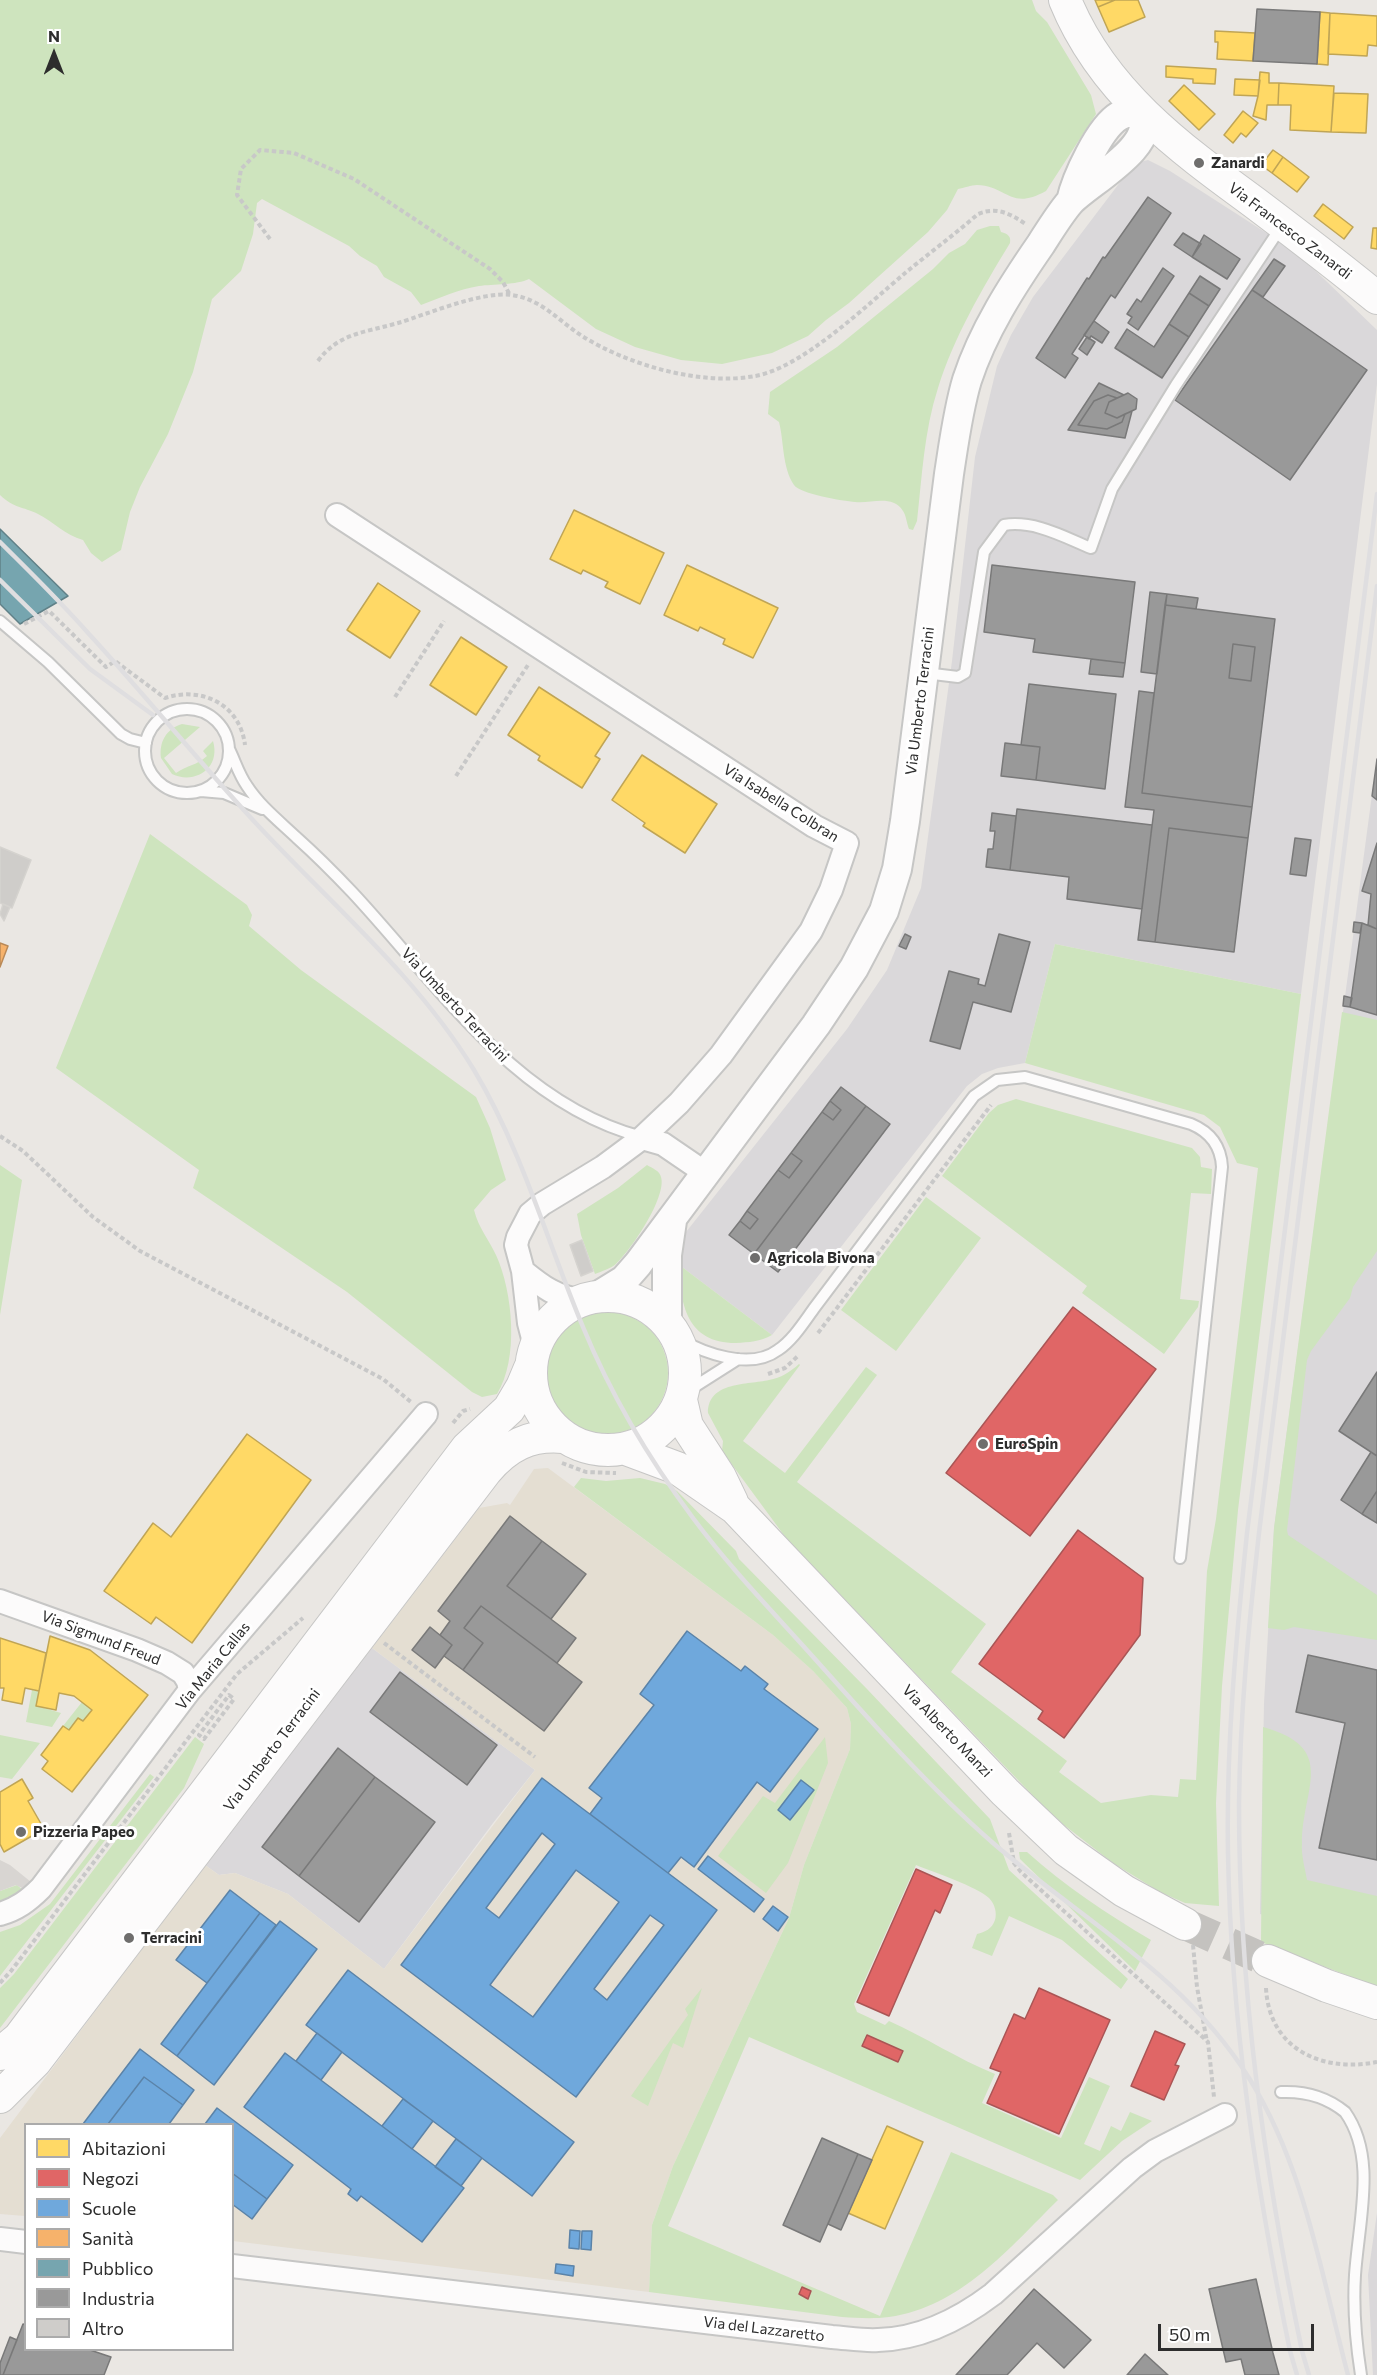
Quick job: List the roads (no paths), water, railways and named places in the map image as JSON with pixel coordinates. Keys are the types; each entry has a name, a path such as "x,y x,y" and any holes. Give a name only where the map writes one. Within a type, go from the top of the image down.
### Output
{"main road":[{"name":"Via Francesco Zanardi","path":"1065,0 1081,34 1100,64 1141,114 1199,163 1377,298"},
{"path":"617,1296 636,1301 652,1310 672,1330 686,1365 682,1397 670,1420 624,1461 608,1451 559,1449 533,1392 533,1357 552,1320 566,1309 590,1298 617,1296"},
{"name":"Via Umberto Terracini","path":"0,2054 19,2038 467,1448 509,1408 522,1387 533,1357"},
{"name":"Via Alberto Manzi","path":"682,1397 687,1426 720,1478 735,1508"},
{"name":"Via Umberto Terracini","path":"0,2097 35,2062 486,1470 500,1455 518,1443 545,1436 559,1449"},
{"name":"Via Alberto Manzi","path":"624,1461 677,1468 735,1508 1005,1792 1066,1850 1189,1934"},
{"path":"1267,1974 1327,1986 1377,2003"}],"street":[{"name":"Via Umberto Terracini","path":"590,1298 624,1280 675,1213 816,1025 854,968 884,911 897,869 905,820 956,424 967,380 985,336 1007,297 1071,201 1105,175 1140,140 1146,125 1141,114"},
{"name":"Via Isabella Colbran","path":"337,515 814,826 847,843 831,890 801,948 721,1055 680,1103 642,1137 603,1167 542,1204 530,1214 516,1245 523,1271 533,1357"},
{"name":"Via Umberto Terracini","path":"642,1137 663,1144 704,1172"},
{"name":"Via Umberto Terracini","path":"672,1330 666,1255 675,1213"},
{"path":"523,1271 545,1289 561,1297 590,1298"},
{"name":"Via Maria Callas","path":"0,1914 14,1910 28,1901 41,1888 190,1690 426,1414"},
{"name":"Via Sigmund Freud","path":"0,1601 167,1663 183,1673 190,1690"},
{"name":"Via del Lazzaretto","path":"234,2266 832,2337 879,2340 912,2335 942,2326 970,2311 993,2294 1132,2168 1155,2151 1221,2117"},
{"path":"1,2238 24,2242"}],"lane":[{"path":"924,673 958,677 964,673 984,552 1004,525 1013,524 1048,530 1091,548 1112,489 1176,385 1282,224"},
{"path":"0,621 48,662 121,734 130,739 146,742"},
{"name":"Via Umberto Terracini","path":"268,812 248,801 224,793 179,792 159,782 147,764 146,742 153,726 168,714 186,709 212,717 224,731 229,749 246,784 268,812 315,854 351,891 462,1016 503,1057 528,1078 565,1103 603,1124 642,1137"},
{"path":"201,791 219,777 227,764 229,749"},
{"path":"672,1330 697,1349 738,1359 768,1356 788,1342 974,1096 998,1080 1014,1077 1032,1079 1202,1128 1213,1139 1218,1149 1222,1162 1222,1177 1180,1558"},
{"path":"682,1397 738,1359"},
{"path":"1281,2092 1294,2091 1313,2095 1338,2106 1356,2122 1367,2142 1373,2166 1355,2276 1361,2375"}],"tunnel":[{"path":"1185,1924 1268,1961"}],"railway":[{"path":"1297,2375 1290,2351 1266,2227 1240,2041 1230,1916 1228,1853 1230,1733 1247,1533 1377,494"},
{"path":"0,542 78,622 251,818 398,970 451,1035 474,1070 506,1132 583,1327 619,1402 661,1473 722,1555 879,1731 946,1800 993,1843 1163,1979 1194,2008 1223,2041 1249,2078 1268,2112 1298,2185 1320,2260 1348,2375"},
{"path":"0,580 90,669 153,715"},
{"path":"1309,2375 1288,2283 1256,2079 1240,1874 1241,1736 1259,1533 1377,586"}],"place":[{"name":"Zanardi","path":"1199,163"},
{"name":"Agricola Bivona","path":"755,1258"},
{"name":"EuroSpin","path":"983,1444"},
{"name":"Pizzeria Papeo","path":"21,1832"},
{"name":"Terracini","path":"129,1938"}]}
